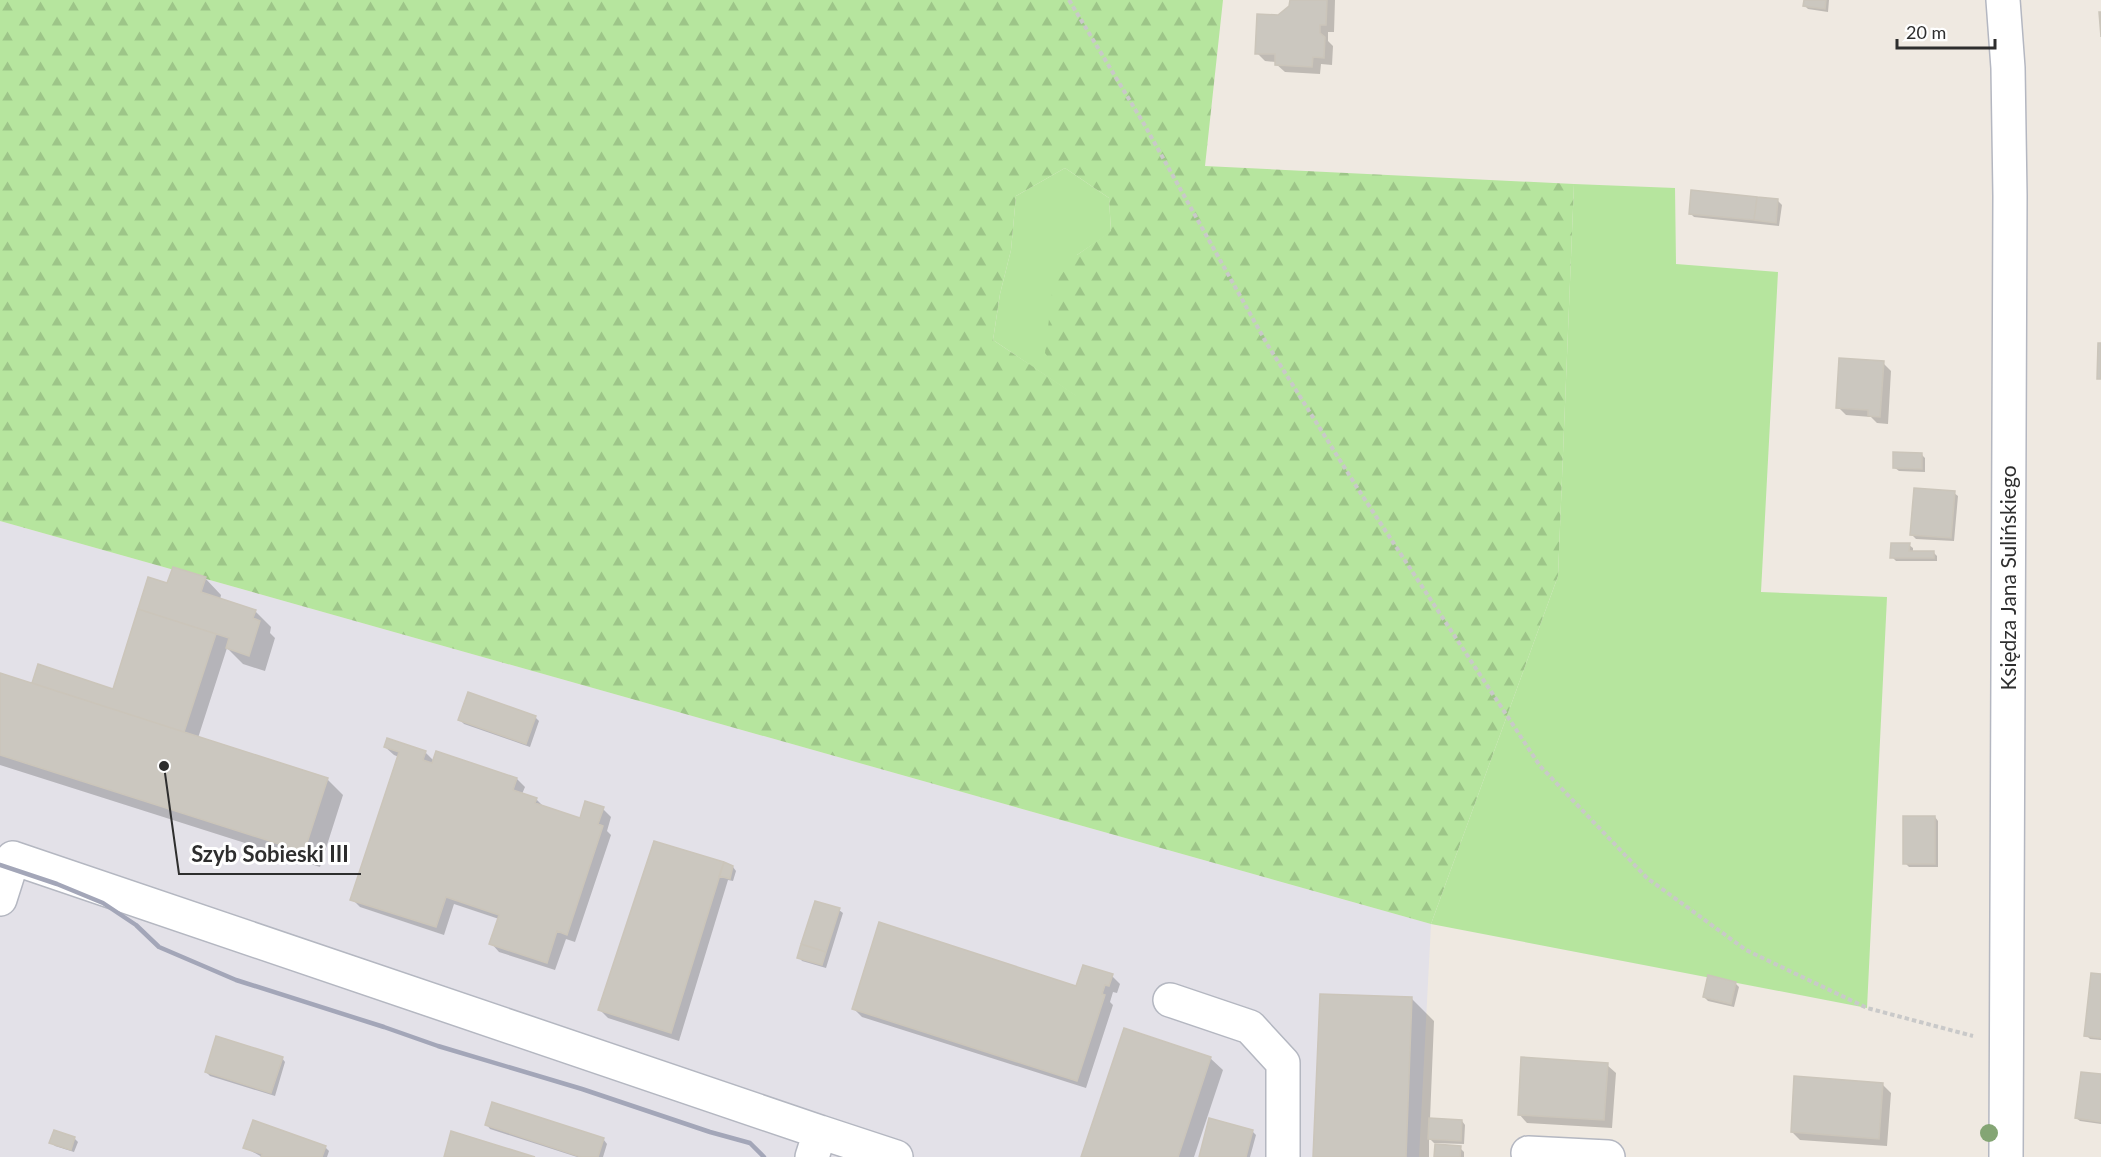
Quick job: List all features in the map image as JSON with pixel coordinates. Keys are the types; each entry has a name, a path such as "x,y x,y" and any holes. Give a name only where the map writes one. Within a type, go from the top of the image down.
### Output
{"street":[{"name":"Księdza Jana Sulińskiego","path":"2003,0 2008,68 2010,196 2006,1157"},
{"path":"0,899 7,857 816,1144 896,1157"},
{"path":"1170,1000 1250,1027 1283,1063 1283,1157"},
{"path":"1528,1153 1608,1157"}],"path":[{"path":"1069,0 1144,124 1267,344 1364,499 1540,766 1647,878 1746,950 1867,1008 1977,1037"}],"shaded area":[{"path":"0,521 1431,924 1419,1157 0,1157"}],"green space":[{"path":"0,0 1223,0 1205,166 1574,184 1558,576 1431,924 0,521","holes":["1065,168 1109,198 1111,231 1077,255 1053,285 1045,353 1077,396 993,340 1000,294 1011,250 1016,196"]},
{"path":"1065,168 1109,198 1111,232 1077,255 1079,398 993,340 1000,294 1011,250 1016,196"},
{"path":"1574,184 1675,188 1676,264 1778,272 1761,592 1887,597 1867,1008 1431,924 1558,576"}],"building":[{"path":"1290,0 1327,0 1326,25 1320,25 1320,33 1325,37 1324,58 1313,57 1312,67 1275,65 1275,54 1255,54 1257,14 1278,15 1289,6"},
{"path":"1804,0 1826,0 1825,9 1803,6"},
{"path":"2099,12 2101,12 2101,37"},
{"path":"1691,190 1757,197 1754,220 1689,214"},
{"path":"1757,197 1778,199 1776,223 1754,220"},
{"path":"2098,343 2101,343 2101,379 2097,379"},
{"path":"1839,358 1884,361 1880,417 1868,416 1868,410 1836,408"},
{"path":"1893,452 1922,453 1922,469 1893,468"},
{"path":"1914,488 1955,491 1951,538 1910,535"},
{"path":"1891,543 1910,543 1909,551 1934,551 1934,558 1890,558"},
{"path":"173,567 206,577 201,592 256,610 253,618 260,621 249,656 226,648 229,638 138,609 148,577 167,583"},
{"path":"138,609 216,634 184,732 32,683 38,664 113,689"},
{"path":"0,673 328,778 304,852 0,755"},
{"path":"468,692 536,716 526,744 458,720"},
{"path":"387,738 426,751 423,760 432,763 436,751 517,778 513,790 537,798 535,803 580,818 585,801 604,807 598,824 603,826 567,935 557,931 547,963 489,944 499,915 446,897 436,927 350,900 399,752 384,747"},
{"path":"1903,816 1935,816 1935,864 1903,864"},
{"path":"654,841 724,862 671,1033 598,1010"},
{"path":"724,862 733,866 730,879 719,876"},
{"path":"815,901 840,908 826,952 801,944"},
{"path":"879,922 1076,986 1083,965 1113,974 1109,986 1105,985 1102,994 1105,995 1077,1081 852,1009"},
{"path":"801,944 826,952 822,965 797,958"},
{"path":"2091,973 2101,974 2101,1038 2084,1036"},
{"path":"1708,975 1736,982 1731,1004 1703,997"},
{"path":"1320,994 1412,997 1406,1157 1313,1157"},
{"path":"1124,1028 1211,1057 1178,1157 1081,1157"},
{"path":"216,1036 283,1057 271,1093 205,1072"},
{"path":"1521,1057 1608,1063 1604,1120 1518,1115"},
{"path":"2081,1072 2101,1074 2101,1122 2075,1118"},
{"path":"1794,1076 1883,1083 1879,1139 1791,1132"},
{"path":"492,1102 604,1138 598,1157 581,1157 485,1125"},
{"path":"1209,1118 1253,1130 1246,1157 1199,1157"},
{"path":"1429,1118 1462,1120 1461,1141 1428,1139"},
{"path":"253,1120 326,1146 322,1157 261,1157 262,1154 243,1148"},
{"path":"54,1130 75,1137 71,1150 49,1143"},
{"path":"451,1131 535,1157 444,1157"},
{"path":"1435,1144 1461,1146 1460,1157 1434,1157"}],"railway":[{"path":"0,865 57,884 103,903 136,925 159,947 236,980 438,1046 750,1143 764,1157"}],"place":[{"name":"Szyb Sobieski III","path":"164,766"}]}
